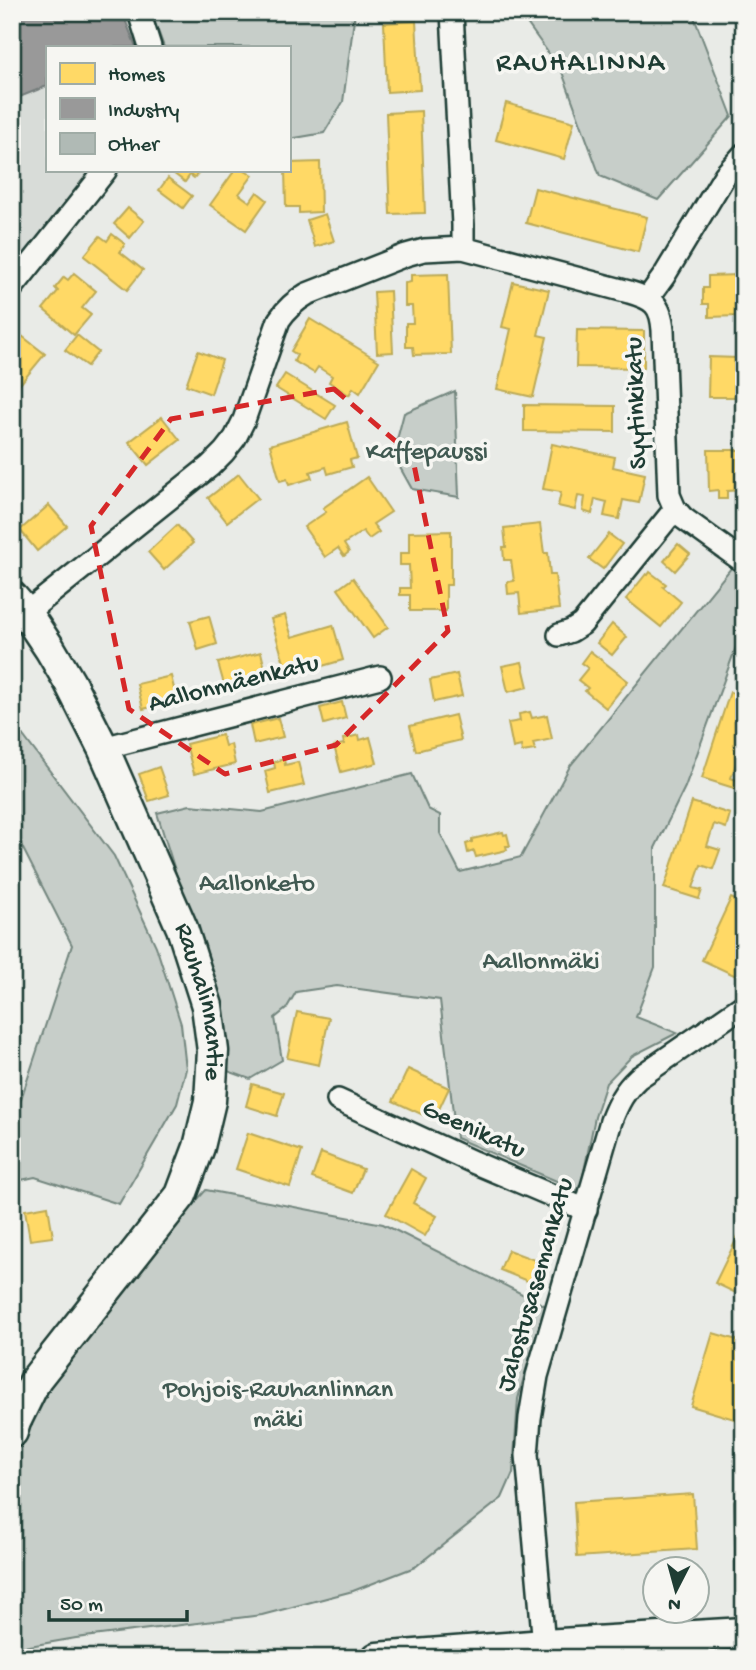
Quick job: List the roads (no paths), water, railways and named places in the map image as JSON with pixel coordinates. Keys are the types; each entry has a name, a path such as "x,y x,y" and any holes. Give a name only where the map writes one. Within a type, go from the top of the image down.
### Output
{"street":[{"path":"139,12 150,46"},
{"path":"452,12 463,248"},
{"path":"19,605 210,466 224,453 244,420 279,320 296,300 406,255 424,250 463,248 648,298 724,175 744,154"},
{"path":"12,288 104,172"},
{"name":"Syytinkikatu","path":"648,298 662,318 669,495 675,509"},
{"path":"559,635 582,624 675,509 744,562"},
{"name":"Rauhalinnantie","path":"13,1425 36,1379 181,1195 199,1147 211,1101 213,1051 207,1006 181,928 103,748 70,683 19,605"},
{"name":"Aallonmäenkatu","path":"103,748 380,677"},
{"name":"Jalostusasemankatu","path":"544,1645 527,1435 537,1376 611,1121 626,1089 661,1061 744,1005"},
{"name":"Geenikatu","path":"338,1100 586,1210"},
{"path":"377,1658 744,1633"}],"district":[{"name":"RAUHALINNA","path":"581,64"}],"park label":[{"name":"Kaffepaussi","path":"427,453"},
{"name":"Aallonketo","path":"257,885"},
{"name":"Aallonmäki","path":"541,963"},
{"name":"Pohjois-Rauhanlinnan mäki","path":"278,1406"}]}
